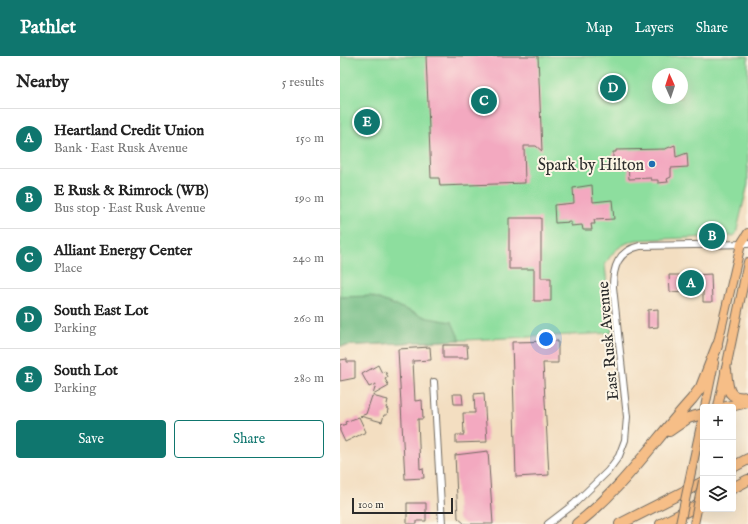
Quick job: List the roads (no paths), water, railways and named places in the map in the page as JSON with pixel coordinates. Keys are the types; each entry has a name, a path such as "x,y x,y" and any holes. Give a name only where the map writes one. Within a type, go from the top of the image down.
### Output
{"highway":[{"path":"577,524 600,504 651,447 701,387 717,346"},
{"path":"726,370 728,389 731,394 740,398 748,397"},
{"path":"736,405 748,402"},
{"path":"651,447 676,425 688,418 700,416"},
{"path":"736,465 748,459"},
{"path":"736,486 748,480"},
{"path":"620,524 700,484"},
{"path":"661,524 700,504"}],"main road":[{"path":"706,404 717,346 748,233"},
{"path":"719,404 748,262"},
{"path":"680,524 700,429"},
{"path":"694,524 700,496"}],"street":[{"name":"East Rusk Avenue","path":"548,524 574,504 608,470 619,456 626,440 627,417 613,288 614,270 618,259 630,249 640,246 745,244"},
{"path":"434,382 442,524"}],"place":[{"name":"South East Lot","path":"613,88"},
{"name":"Alliant Energy Center","path":"484,101"},
{"name":"South Lot","path":"367,122"},
{"name":"Spark by Hilton","path":"652,164"},
{"name":"E Rusk & Rimrock (WB)","path":"712,236"},
{"name":"Heartland Credit Union","path":"691,283"}]}
